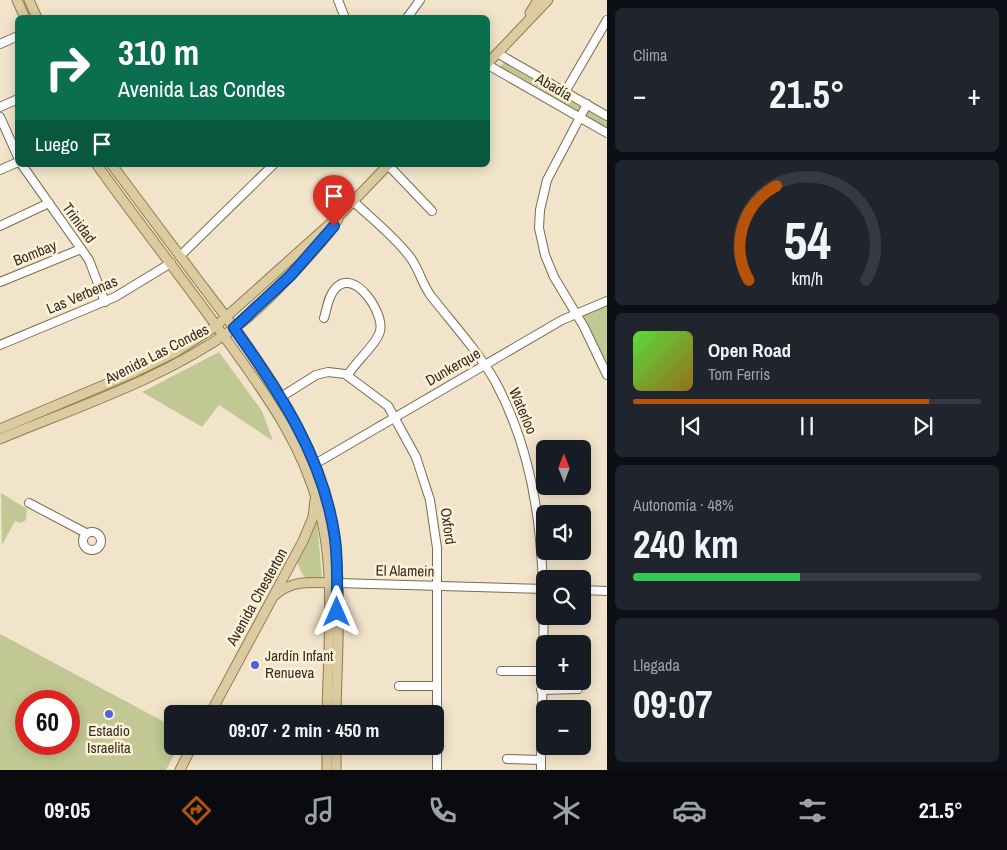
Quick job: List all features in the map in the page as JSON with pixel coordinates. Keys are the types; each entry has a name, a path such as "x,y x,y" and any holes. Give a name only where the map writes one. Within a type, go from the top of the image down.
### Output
{"main road":[{"path":"17,0 24,15"},
{"path":"29,0 36,15"},
{"path":"523,24 538,0"},
{"path":"490,62 523,24 548,0"},
{"path":"98,167 171,263 283,419 302,457 314,490 325,535 333,583 328,705"},
{"path":"114,167 227,318 281,397 306,441 315,464 332,524 336,705"},
{"name":"Avenida Las Condes","path":"0,429 135,372 174,352 216,326 342,212 386,167"},
{"path":"112,186 122,189 130,188"},
{"name":"Avenida Las Condes","path":"0,438 147,378 234,328 291,275 328,235 342,212"},
{"name":"Avenida Chesterton","path":"215,705 310,525 314,507 314,490"},
{"path":"293,559 295,574 302,582"},
{"name":"El Alamein","path":"270,600 282,589 302,582 333,583"},
{"path":"180,770 188,755"},
{"path":"327,755 327,770"},
{"path":"336,755 336,770"}],"street":[{"path":"338,0 344,15"},
{"path":"409,15 420,0"},
{"path":"565,92 607,20"},
{"path":"0,44 15,37"},
{"name":"Abadía","path":"497,53 607,116"},
{"name":"Abadía","path":"490,65 607,133"},
{"path":"0,108 15,100"},
{"path":"587,104 547,180 539,219 540,237 549,266 576,313 607,375"},
{"path":"0,117 15,150"},
{"path":"0,170 15,163"},
{"name":"Trinidad","path":"23,167 92,267 105,302"},
{"path":"180,256 271,167"},
{"path":"390,167 432,211"},
{"name":"Waterloo","path":"353,201 409,256 428,293 485,365 513,420 532,477 540,526 542,570"},
{"path":"0,226 49,204"},
{"name":"Bombay","path":"0,282 81,249"},
{"name":"Las Verbenas","path":"0,345 105,302 136,286 171,263"},
{"path":"281,397 316,374 335,372 348,375 379,335 381,325 377,313 361,288 355,284 340,284 333,292 324,318"},
{"name":"Dunkerque","path":"315,464 576,313 607,300"},
{"name":"Oxford","path":"348,375 383,401 395,417 416,457 430,500 436,532 438,585 437,770"},
{"path":"29,503 86,533 94,532 101,539 98,548 88,553 82,542 86,533"},
{"name":"El Alamein","path":"333,583 536,589"},
{"path":"591,590 607,591"},
{"path":"501,672 536,672"},
{"path":"399,686 438,686"},
{"name":"Waterloo","path":"541,690 541,770"},
{"path":"507,759 541,760"}],"green space":[{"path":"505,61 607,120 607,128 500,67"},
{"path":"607,307 607,371 583,321 584,316"},
{"path":"219,352 262,411 273,441 219,405 202,427 142,392"},
{"path":"1,493 27,509 26,520 21,523 15,521 2,545"},
{"path":"317,521 322,578 307,579 298,564 298,557"},
{"name":"Estadio Israelita","path":"0,634 164,722 164,755 174,755 166,770 0,770"}],"place":[{"name":"Jardín Infant Renueva","path":"255,665"},
{"name":"Estadio Israelita","path":"109,714"}],"route":[{"path":"334,226 291,275 234,328 291,414 306,441 315,464 329,508 335,540 337,612"}]}
